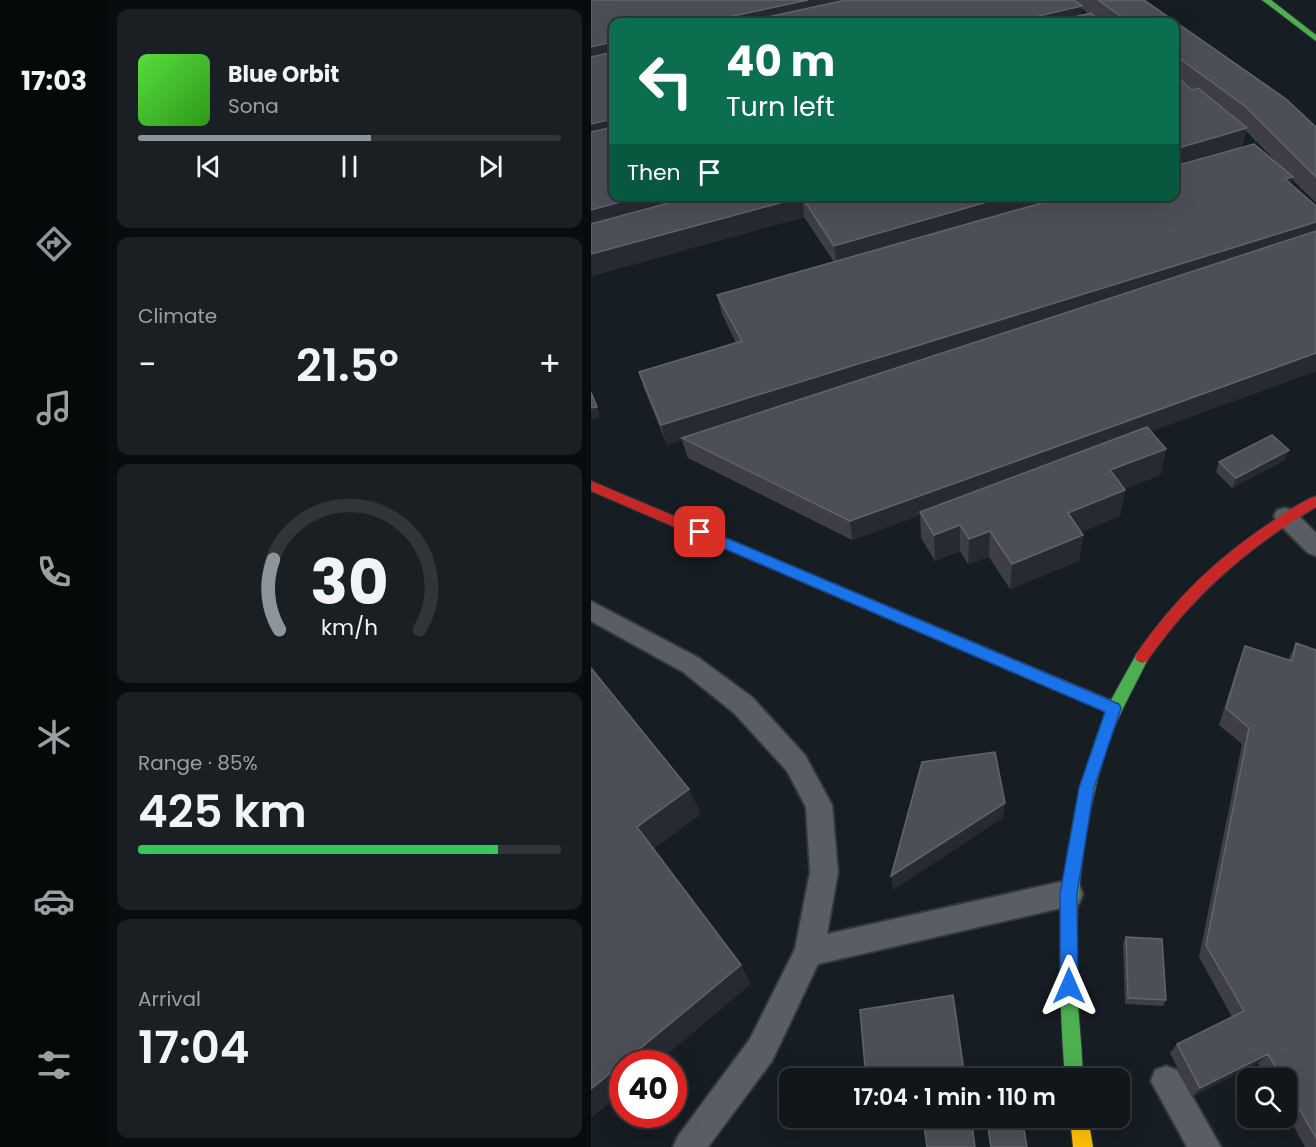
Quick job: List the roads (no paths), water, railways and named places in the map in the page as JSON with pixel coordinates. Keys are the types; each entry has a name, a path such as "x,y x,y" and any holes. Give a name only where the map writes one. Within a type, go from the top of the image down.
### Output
{"street":[{"path":"1266,0 1316,39"},
{"path":"591,486 1113,708"},
{"path":"1073,1068 1069,1032 1069,894 1086,788 1113,708 1142,656 1177,610 1225,560 1285,516 1316,501"},
{"path":"1080,1128 1083,1147"}],"lane":[{"path":"1285,516 1316,547"},
{"path":"591,610 691,665 743,705 796,763 819,805 824,872 809,952 761,1050 689,1147"},
{"path":"809,952 1069,894"},
{"path":"1166,1081 1205,1147"}]}
